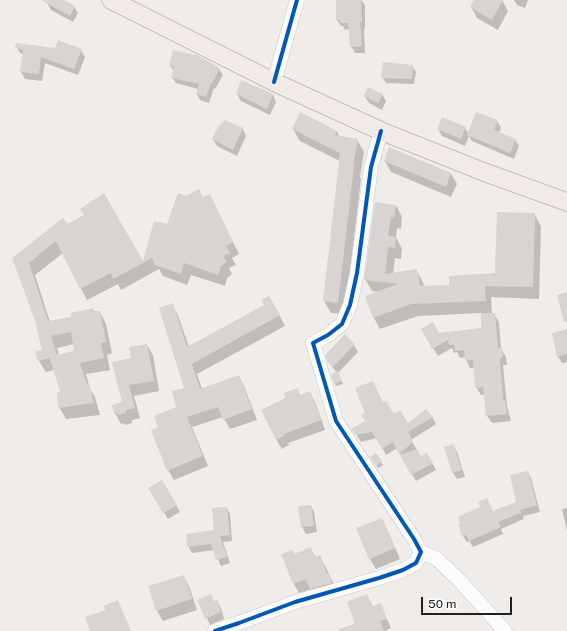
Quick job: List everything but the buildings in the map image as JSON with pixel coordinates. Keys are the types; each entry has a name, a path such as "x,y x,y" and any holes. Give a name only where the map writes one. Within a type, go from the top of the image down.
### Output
{"main road":[{"path":"111,0 274,82 381,131 484,172 567,202"}],"street":[{"path":"274,82 296,0"},
{"path":"381,131 371,167 357,273 350,305 342,324 328,335 313,343 336,421 414,539 421,552 437,559 460,581 505,631"},
{"path":"215,631 295,602 402,570 416,563 421,552"}],"cycle path":[{"path":"274,82 297,0"},
{"path":"215,631 295,602 403,570 416,563 421,552 414,539 336,421 313,343 328,335 342,324 350,305 357,273 371,167 381,131"}]}
